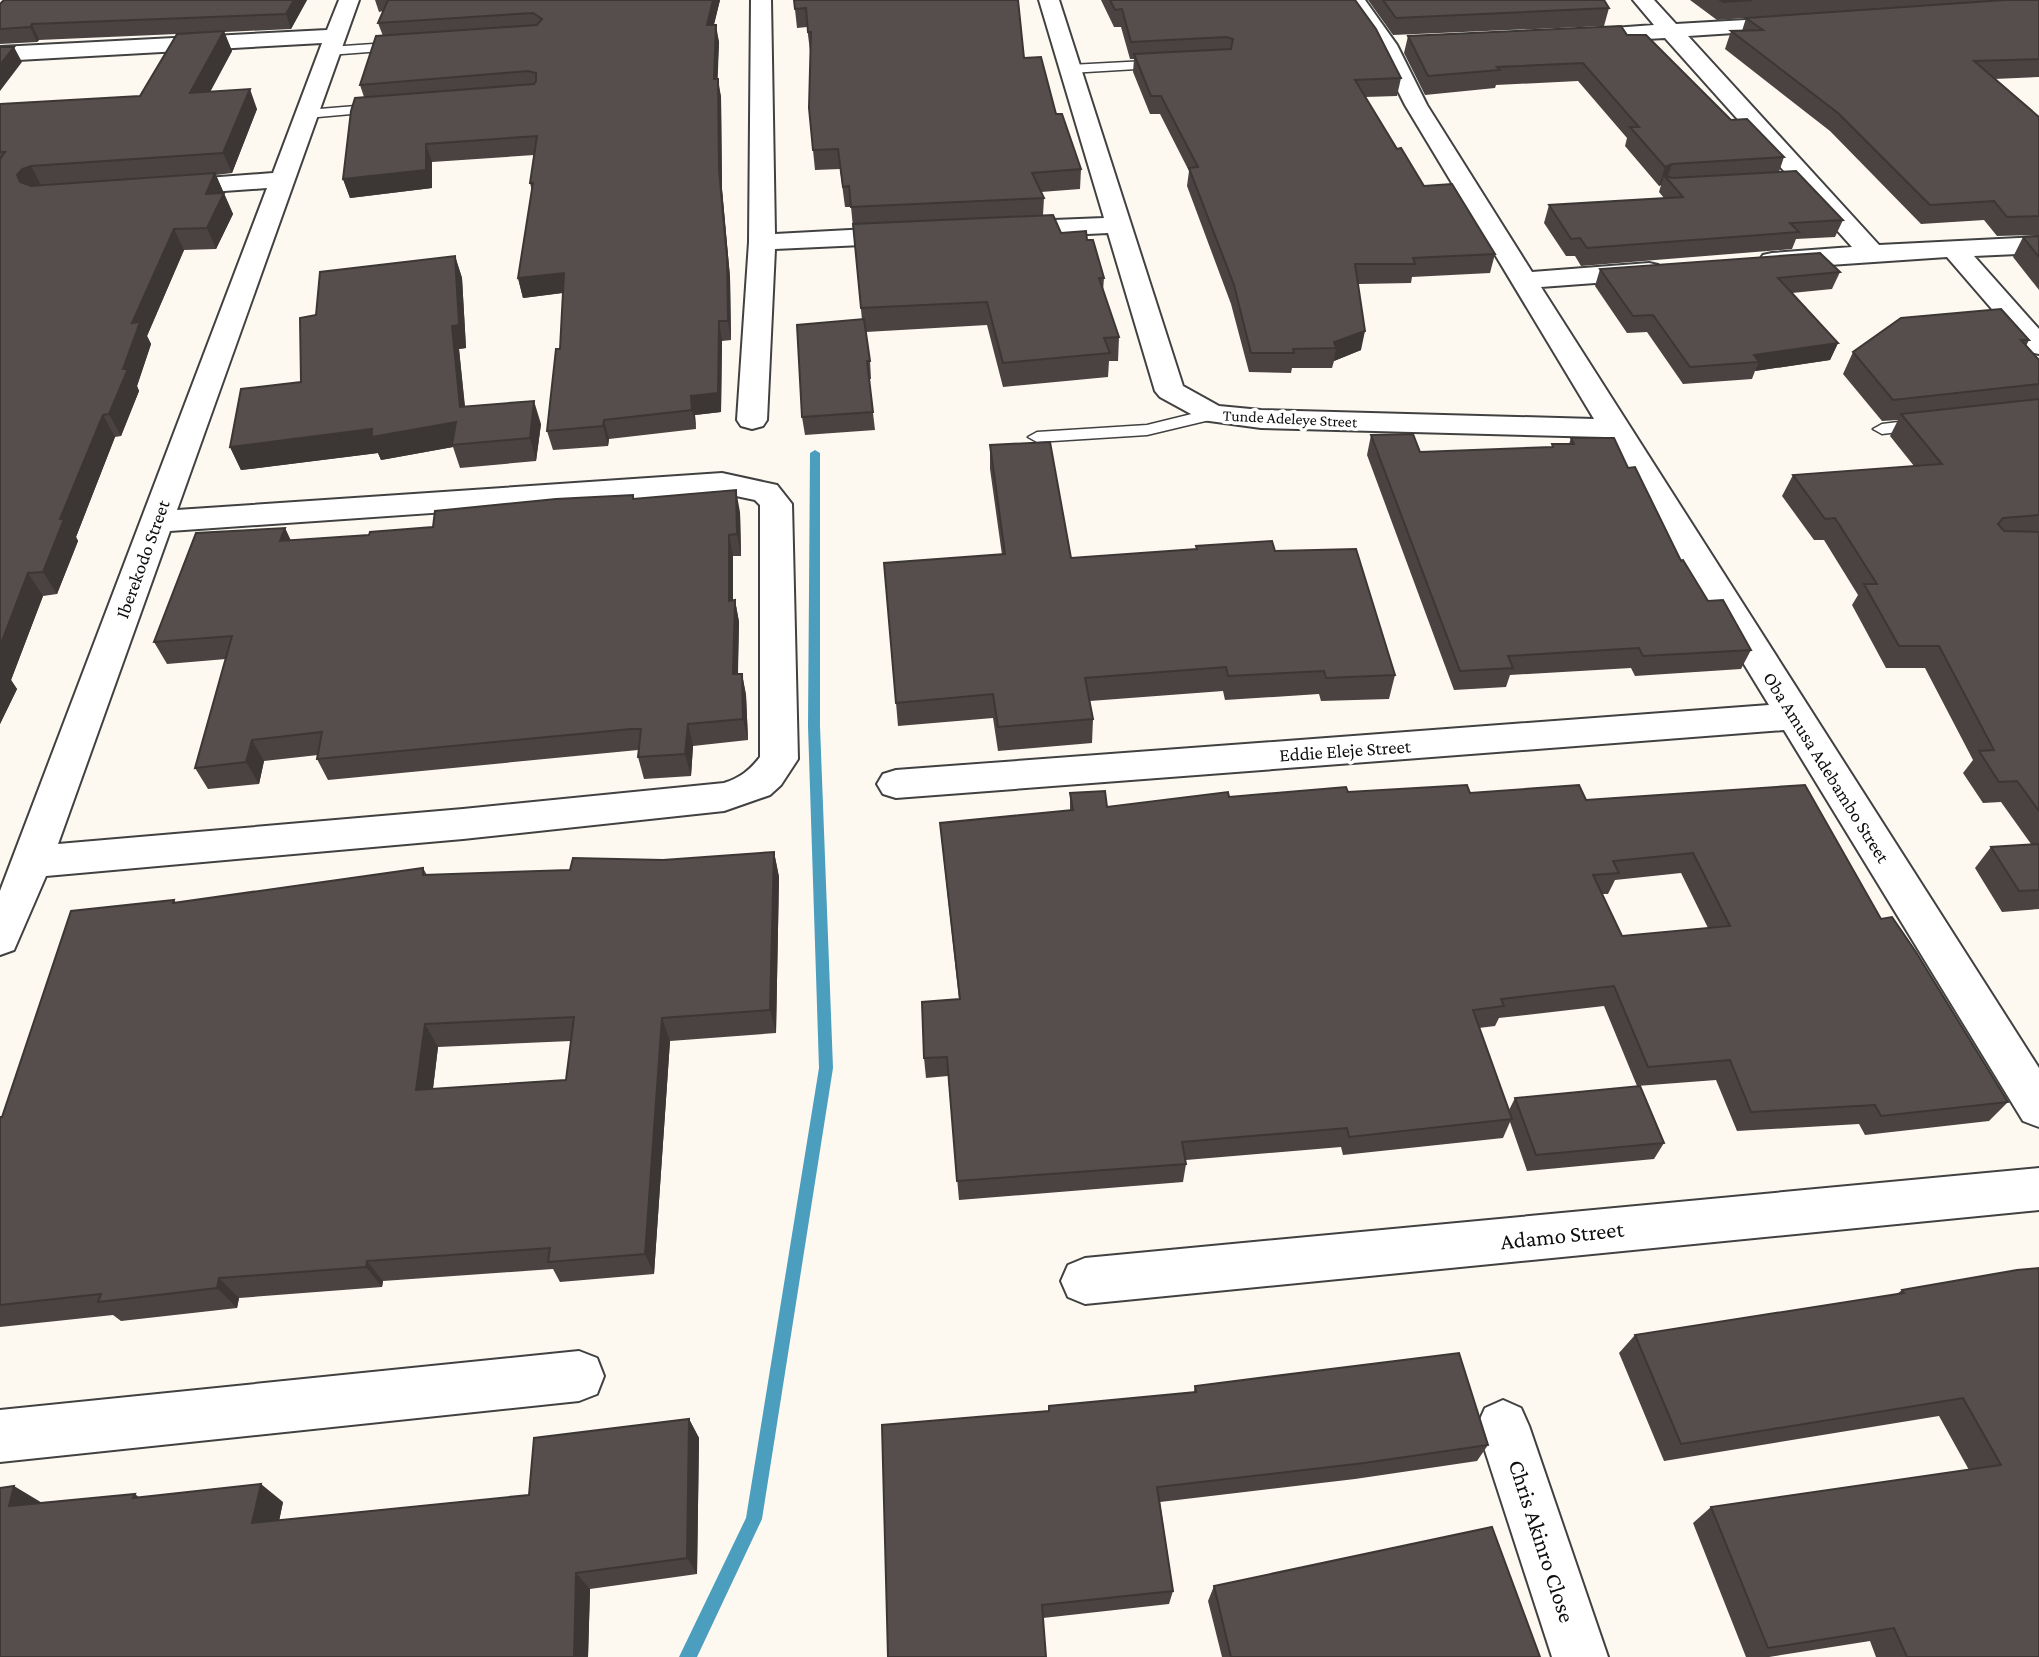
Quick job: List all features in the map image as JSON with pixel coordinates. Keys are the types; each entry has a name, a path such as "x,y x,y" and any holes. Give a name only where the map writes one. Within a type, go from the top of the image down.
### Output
{"street":[{"name":"Iberekodo Street","path":"0,938 32,862 349,0"},
{"path":"752,420 762,243 761,0"},
{"name":"Tunde Adeleye Street","path":"1049,0 1170,391 1212,414 1261,419 1615,428"},
{"name":"Oba Amusa Adebambo Street","path":"1354,0 1386,45 1416,105 2039,1107"},
{"path":"1643,0 1872,253"},
{"path":"1556,38 1821,22"},
{"path":"0,54 332,44"},
{"path":"1386,45 1412,44"},
{"path":"149,189 283,180"},
{"path":"981,232 1118,225"},
{"path":"762,243 926,234"},
{"path":"1742,264 1872,253 2039,245"},
{"path":"1954,249 2039,346"},
{"path":"1526,280 1675,270"},
{"path":"32,862 463,824 724,797 752,789 769,776 779,759 776,504 766,492 722,483 155,522"},
{"name":"Eddie Eleje Street","path":"895,784 1795,716"},
{"name":"Adamo Street","path":"1085,1281 2039,1189"},
{"path":"0,1436 579,1377"},
{"name":"Chris Akinro Close","path":"1503,1426 1580,1657"}],"lane":[{"path":"332,44 412,45"},
{"path":"1070,69 1185,63"},
{"path":"307,114 400,107"},
{"path":"1781,182 1806,181"},
{"path":"1037,438 1144,432 1179,426 1212,414"},
{"path":"1882,429 1947,422"}],"building":[{"path":"4,0 294,0 286,14 32,24 30,27 0,29 0,4"},
{"path":"388,0 713,0 707,25 716,25 714,79 718,79 719,170 727,258 728,321 719,321 718,393 691,396 692,410 604,420 603,426 547,431 556,349 560,349 564,273 518,278 533,183 530,183 537,136 426,144 426,170 343,179 355,98 534,84 536,81 536,73 528,71 360,85 376,36 537,25 542,19 533,13 378,23"},
{"path":"794,0 1018,0 1024,58 1041,57 1056,114 1062,114 1081,169 1032,173 1044,198 851,207 849,186 843,187 838,149 813,150 809,108 811,32 808,32 806,8 795,9"},
{"path":"1110,0 1355,0 1376,29 1401,78 1355,80 1397,149 1401,148 1424,186 1452,184 1495,254 1413,258 1415,264 1355,264 1365,331 1334,342 1336,348 1293,349 1294,353 1251,353 1234,285 1189,168 1198,167 1161,96 1151,96 1134,54 1231,49 1233,39 1226,37 1131,42 1122,9 1115,10"},
{"path":"1383,0 1604,0 1609,8 1396,18"},
{"path":"1720,0 1752,0 1723,2"},
{"path":"2039,0 2039,59 1974,61 2039,117 2039,216 2007,217 1994,201 1930,205 1838,113 1731,31 1763,30 1746,18"},
{"path":"1621,26 1627,35 1646,35 1731,120 1747,119 1784,157 1672,164 1665,167 1630,127 1639,127 1583,63 1497,67 1500,70 1428,76 1408,36"},
{"path":"224,31 190,93 250,89 223,153 31,166 22,169 17,175 20,182 31,186 215,173 206,194 224,193 207,228 174,229 132,323 140,322 123,369 128,369 109,414 103,415 60,519 64,519 43,572 28,573 0,646 0,159 5,152 0,152 0,104 140,96 177,34"},
{"path":"0,47 14,47 0,65"},
{"path":"1796,171 1843,220 1790,223 1799,232 1587,248 1580,238 1571,239 1549,205 1683,197 1664,175 1672,178"},
{"path":"1053,215 1061,233 1086,231 1087,240 1093,240 1104,278 1099,278 1119,337 1104,338 1110,353 1003,363 987,302 861,308 853,224"},
{"path":"2039,236 2039,257 2023,237"},
{"path":"1820,253 1840,272 1778,278 1838,343 1754,355 1759,362 1690,367 1653,315 1633,316 1600,269"},
{"path":"455,256 459,325 452,326 460,407 534,401 530,438 452,445 456,422 372,437 372,429 230,447 241,389 301,382 300,318 316,315 320,272"},
{"path":"2001,309 2029,340 2021,340 2039,360 2039,384 1893,400 1853,352 1901,318"},
{"path":"864,319 873,412 802,417 797,325"},
{"path":"2039,399 2039,515 2003,518 1998,524 2004,531 2039,532 2039,811 2017,781 1999,782 1979,751 1994,750 1939,646 1899,646 1864,584 1877,584 1835,518 1825,519 1793,475 1942,464 1901,414"},
{"path":"1413,434 1420,452 1553,447 1552,444 1574,444 1571,438 1614,438 1628,468 1635,467 1681,561 1683,560 1708,601 1723,600 1751,650 1643,656 1639,648 1508,656 1513,668 1460,671 1371,435"},
{"path":"1050,442 1071,558 1272,541 1275,551 1356,549 1395,675 1326,678 1324,671 1228,676 1226,667 1085,678 1093,719 998,727 993,694 896,703 884,563 1005,554 990,445"},
{"path":"736,490 737,534 729,535 729,601 735,600 733,674 742,674 743,719 688,724 685,754 638,757 641,729 631,729 317,759 322,732 252,740 246,762 195,768 232,636 154,642 196,533 285,528 280,541 369,535 370,532 433,527 435,511 556,499 633,495 633,499"},
{"path":"1467,785 1470,793 1579,785 1586,800 1805,785 1881,919 1892,917 2008,1102 1881,1116 1875,1105 1751,1112 1730,1060 1648,1067 1614,986 1501,999 1504,1006 1473,1010 1512,1119 1349,1137 1347,1128 1182,1142 1186,1164 957,1181 947,1057 924,1058 922,1002 960,999 940,823 1073,810 1070,793 1105,791 1107,807 1228,792 1229,797 1346,787 1348,792","holes":["1693,853 1730,926 1622,936 1593,875 1619,873 1613,861"]},
{"path":"2039,844 2039,890 2019,891 1991,847"},
{"path":"774,852 770,1010 662,1018 645,1254 548,1262 550,1248 367,1261 366,1267 219,1278 217,1288 98,1302 101,1294 0,1305 0,1117 71,911 174,900 173,903 423,868 423,875 570,870 573,858 663,860","holes":["574,1017 566,1080 416,1090 425,1024"]},
{"path":"1640,1086 1664,1143 1536,1155 1515,1098"},
{"path":"2039,1268 2039,1657 1907,1657 1894,1628 1768,1648 1711,1507 2001,1465 1963,1398 1681,1444 1635,1335 1904,1293 1902,1290"},
{"path":"1459,1353 1488,1445 1364,1463 1157,1487 1173,1591 1042,1605 1046,1657 888,1657 882,1425 1049,1411 1049,1406 1196,1392 1195,1386"},
{"path":"689,1419 687,1558 576,1573 574,1657 0,1657 0,1488 14,1486 9,1506 135,1494 133,1498 261,1484 252,1523 529,1495 534,1438"},
{"path":"1492,1527 1540,1657 1231,1657 1214,1586"}],"waterway":[{"path":"688,1657 754,1519 826,1068 814,726 815,453"}]}
